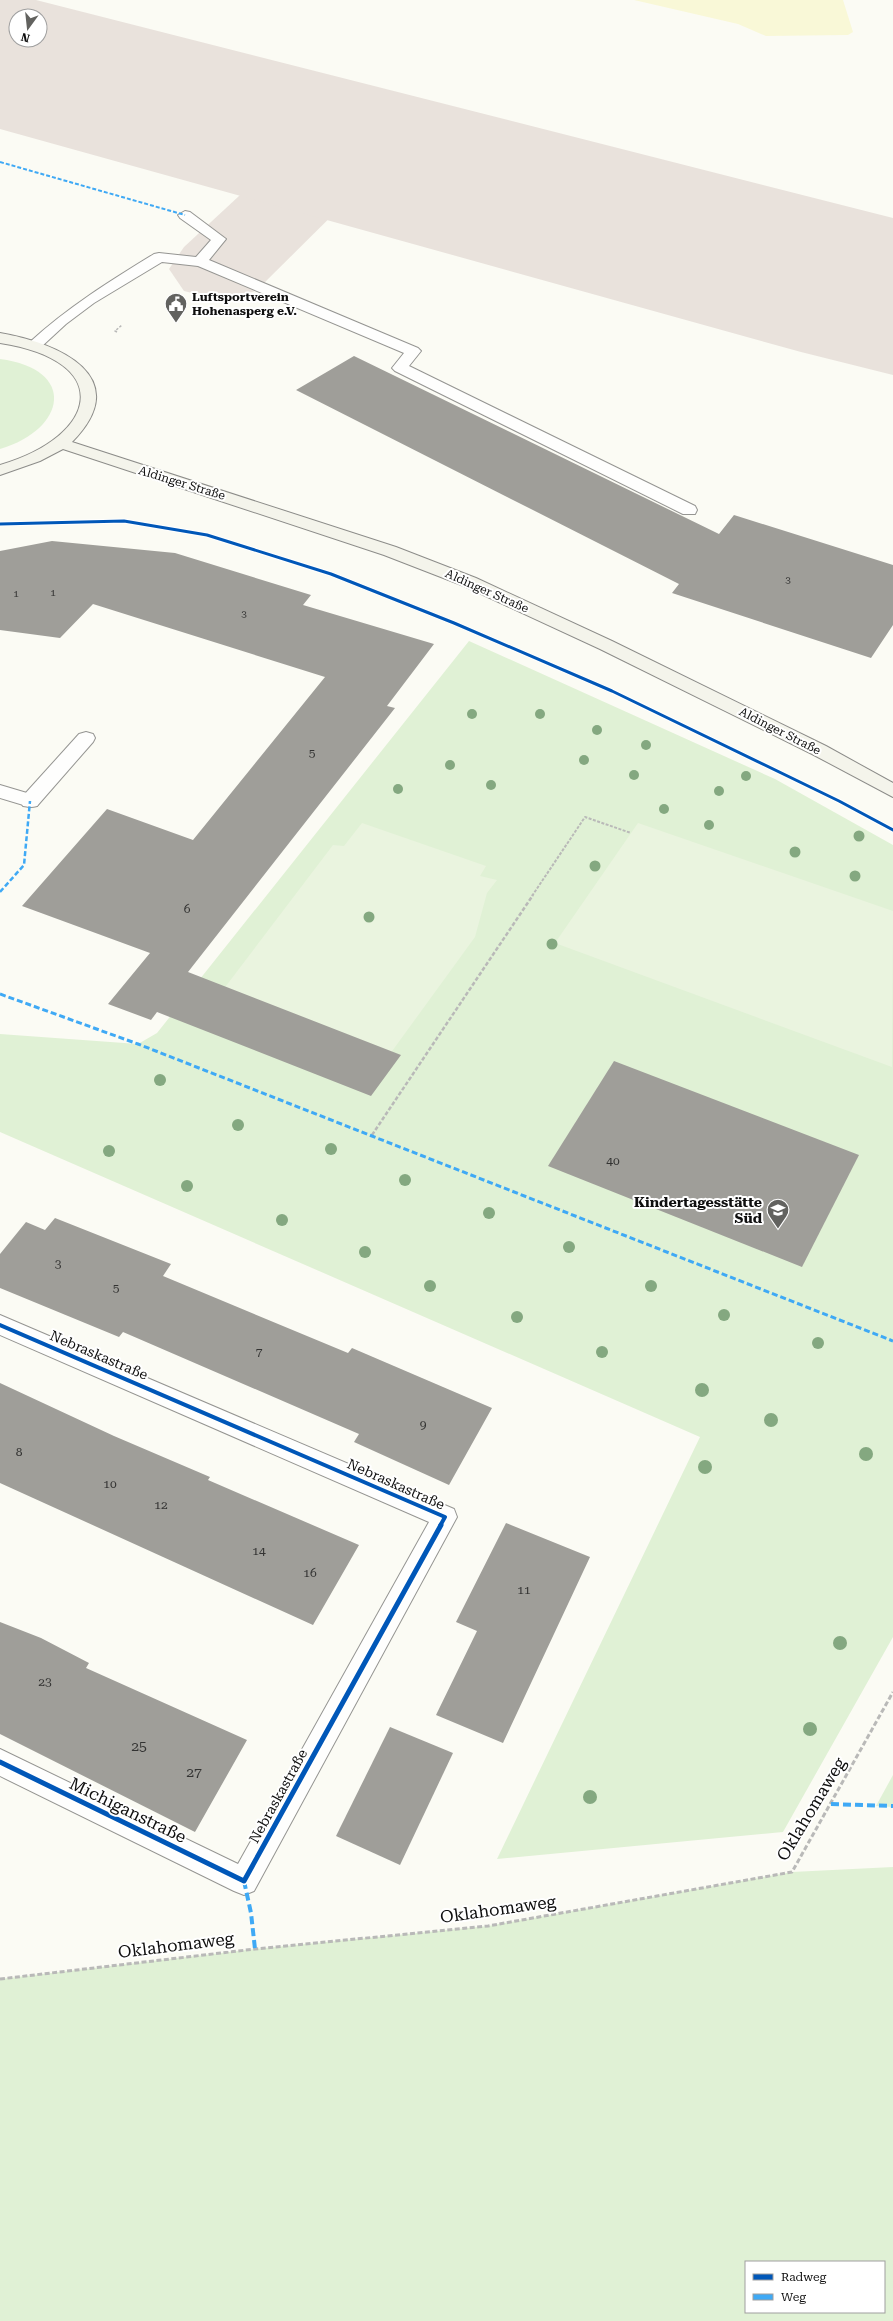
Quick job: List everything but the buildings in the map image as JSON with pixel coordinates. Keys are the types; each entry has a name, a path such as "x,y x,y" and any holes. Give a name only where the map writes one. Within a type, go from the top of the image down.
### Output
{"main road":[{"path":"0,338 35,344 53,351 68,360 79,370 86,382 90,395 88,408 82,421 60,443 38,456 0,470"},
{"name":"Aldinger Straße","path":"60,443 390,551 470,582 606,645 819,750 893,791"}],"street":[{"path":"185,215 219,239 200,262"},
{"path":"35,344 61,321 89,300 159,257 200,262 413,351 400,368 689,510"},
{"path":"0,791 30,801 86,738"},
{"name":"Nebraskastraße","path":"0,1325 445,1517 244,1881"},
{"name":"Michiganstraße","path":"0,1762 244,1881"}],"path":[{"path":"372,1135 585,817 631,833"}],"shaded area":[{"path":"0,359 25,365 42,374 52,387 54,400 50,414 39,428 22,440 0,449"},
{"path":"469,641 775,779 893,845 893,1637 783,1832 497,1859 700,1437 0,1132 0,1034 138,1044 157,1033"},
{"path":"362,823 486,866 480,876 497,880 487,893 475,937 374,1076 207,1011 333,845 344,846"},
{"path":"638,823 893,911 892,1067 555,943"},
{"path":"893,1775 893,1807 876,1806"},
{"path":"893,1867 893,2321 0,2321 0,1979 255,1949 488,1926 792,1872"}],"sand":[{"path":"634,0 843,0 853,32 848,35 766,36 738,24"}],"taxiway":[{"path":"220,269 343,151"}],"runway":[{"path":"0,59 893,297"}],"marked path":[{"path":"0,162 185,215"},
{"path":"0,892 24,865 30,801"},
{"path":"0,994 138,1044 893,1341"},
{"path":"831,1804 893,1806"},
{"path":"244,1881 251,1913 255,1949"}],"cycle path":[{"path":"0,524 124,521 207,535 331,574 454,623 612,691 839,801 893,830"},
{"path":"0,1325 445,1517 244,1881 0,1762"}],"place":[{"name":"Luftsportverein Hohenasperg e.V.","path":"176,324"},
{"name":"Kindertagesstätte Süd","path":"778,1230"}]}
